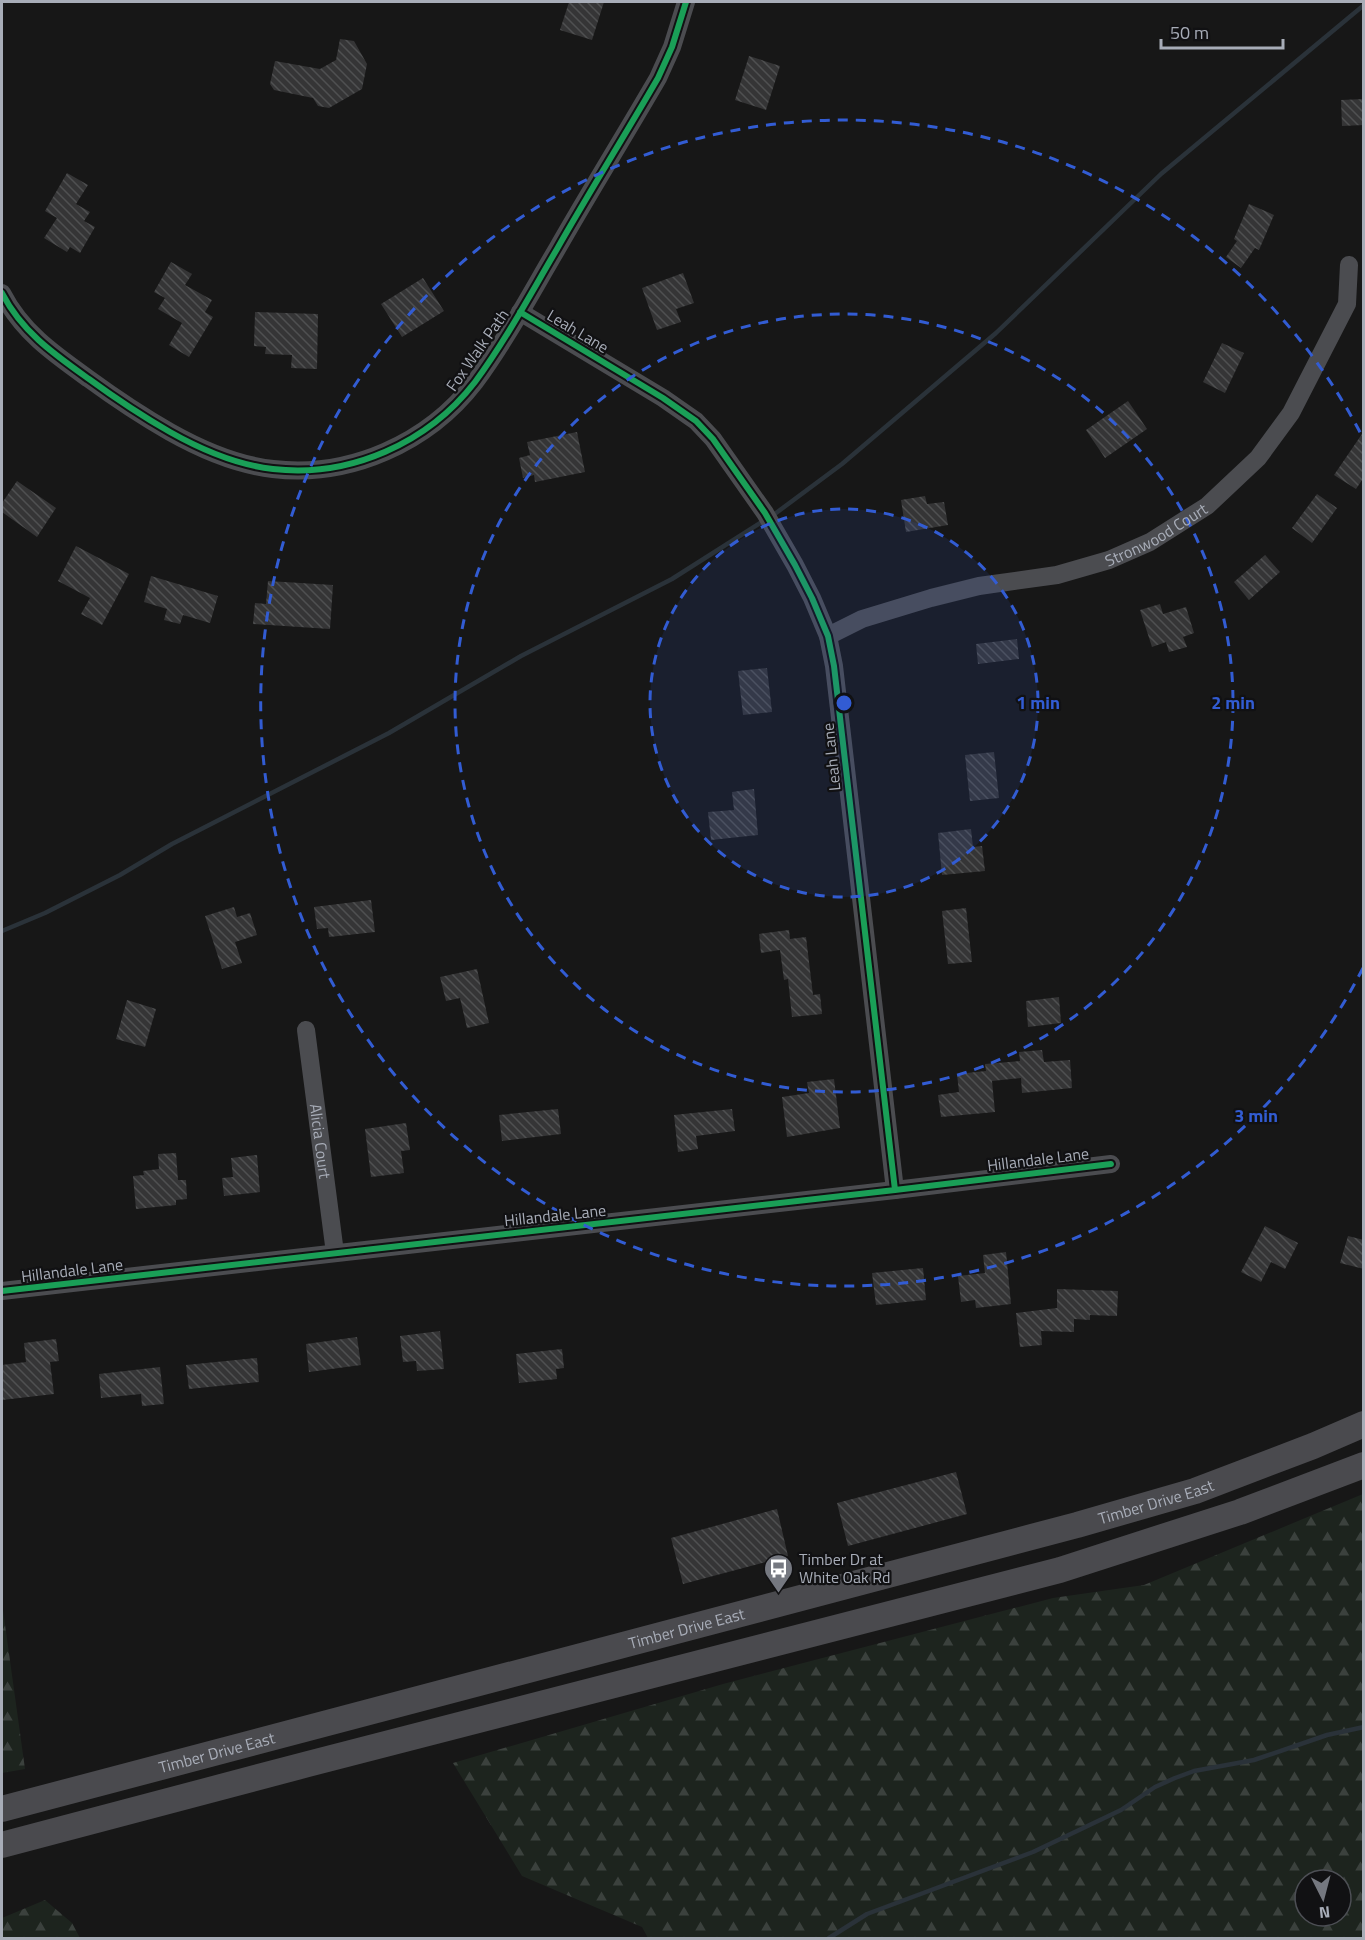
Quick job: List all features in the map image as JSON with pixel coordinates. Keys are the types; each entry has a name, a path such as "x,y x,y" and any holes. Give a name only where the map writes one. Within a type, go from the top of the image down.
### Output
{"main road":[{"name":"Timber Drive East","path":"2,1809 1077,1525 1195,1491 1364,1424"},
{"path":"2,1845 1060,1570 1240,1512 1364,1465"},
{"path":"2,1825 203,1756"}],"street":[{"name":"Fox Walk Path","path":"2,293 17,318 46,348 120,402 190,443 227,459 271,469 322,470 353,464 389,450 427,429 450,409 475,382 520,312 658,78 672,47 686,2"},
{"name":"Stronwood Court","path":"828,636 862,619 931,598 980,586 1057,575 1109,560 1150,542 1207,506 1257,458 1291,413 1347,304 1349,265"},
{"name":"Leah Lane","path":"520,312 663,398 696,421 718,446 765,513 812,598 828,636 834,666 895,1190"},
{"name":"Alicia Court","path":"306,1030 335,1253"},
{"name":"Hillandale Lane","path":"2,1291 1111,1164"}],"green space":[{"path":"1363,1494 1363,1938 648,1938 642,1927 522,1876 453,1763 723,1684 1053,1598 1144,1585"},
{"path":"2,1603 25,1769 2,1773"},
{"path":"45,1900 72,1923 80,1938 2,1938 2,1918"}],"building":[{"path":"569,2 604,2 592,40 560,30"},
{"path":"340,39 354,41 367,64 362,89 329,108 318,106 313,98 274,90 270,84 275,61 320,69 336,60"},
{"path":"749,56 780,66 766,110 735,100"},
{"path":"1364,99 1364,125 1342,126 1341,100"},
{"path":"67,173 88,185 76,204 90,212 84,221 95,227 80,253 70,247 67,252 44,238 57,218 45,211"},
{"path":"1249,204 1274,215 1259,250 1255,248 1241,268 1226,257 1237,241 1234,239"},
{"path":"171,262 192,274 185,285 212,300 205,312 213,317 189,357 169,345 182,323 158,309 165,298 154,292"},
{"path":"683,273 694,303 676,309 681,322 657,330 642,288"},
{"path":"423,278 444,311 402,337 381,304"},
{"path":"255,312 318,314 317,369 291,368 292,355 265,354 266,347 254,346"},
{"path":"1222,343 1244,353 1225,393 1203,382"},
{"path":"1128,401 1147,429 1105,458 1086,430"},
{"path":"1364,431 1364,477 1356,489 1334,475"},
{"path":"577,432 585,472 535,482 534,475 523,478 519,458 530,455 527,442"},
{"path":"17,481 56,508 37,537 2,512 2,503"},
{"path":"1317,494 1337,508 1312,543 1292,528"},
{"path":"925,496 927,504 944,502 948,525 906,532 901,500"},
{"path":"76,546 129,574 102,625 81,614 90,598 58,581"},
{"path":"1265,555 1280,572 1249,600 1234,582"},
{"path":"151,576 218,596 210,623 183,615 180,624 164,620 167,609 144,602"},
{"path":"268,581 333,585 330,629 253,624 255,603 266,604"},
{"path":"1160,604 1163,614 1186,607 1194,633 1183,637 1187,647 1169,652 1166,642 1152,647 1140,610"},
{"path":"1017,639 1019,659 978,664 976,644"},
{"path":"767,668 772,712 743,715 738,671"},
{"path":"994,752 999,798 970,801 965,755"},
{"path":"754,789 758,835 711,840 708,812 734,810 732,792"},
{"path":"971,829 973,847 982,846 985,871 942,875 938,833"},
{"path":"371,900 375,932 329,937 328,928 317,929 314,907"},
{"path":"234,907 237,917 250,913 257,935 235,942 242,963 222,969 205,916"},
{"path":"966,908 972,962 948,964 942,911"},
{"path":"789,930 790,939 806,937 813,995 820,994 822,1014 792,1017 788,979 784,980 780,950 761,953 759,934"},
{"path":"477,969 489,1023 467,1028 460,998 446,1001 440,977"},
{"path":"1059,997 1061,1023 1028,1027 1026,1001"},
{"path":"127,1000 156,1009 145,1047 116,1039"},
{"path":"1042,1050 1044,1062 1070,1060 1072,1088 1022,1093 1021,1078 992,1081 995,1112 941,1117 938,1095 959,1092 957,1074 986,1071 985,1064 1020,1061 1019,1052"},
{"path":"834,1079 840,1128 787,1137 782,1097 809,1093 807,1082"},
{"path":"558,1109 561,1134 502,1141 499,1115"},
{"path":"732,1109 735,1131 696,1136 698,1149 678,1152 674,1115"},
{"path":"406,1123 410,1150 401,1151 404,1173 371,1177 365,1129"},
{"path":"176,1153 178,1180 186,1180 187,1199 176,1200 176,1205 136,1209 133,1176 144,1175 143,1171 159,1169 158,1154"},
{"path":"257,1155 260,1192 224,1196 222,1178 233,1177 231,1158"},
{"path":"1265,1226 1298,1243 1285,1269 1271,1262 1261,1282 1241,1272"},
{"path":"1348,1236 1364,1240 1364,1269 1340,1263"},
{"path":"1006,1252 1011,1304 976,1308 975,1300 961,1302 958,1276 985,1273 983,1255"},
{"path":"923,1268 926,1300 876,1305 872,1273"},
{"path":"1057,1289 1118,1291 1117,1316 1090,1315 1090,1320 1074,1319 1074,1332 1041,1331 1042,1345 1020,1347 1016,1313 1057,1308"},
{"path":"440,1331 444,1369 417,1371 416,1361 403,1362 400,1336"},
{"path":"357,1337 361,1365 309,1372 306,1344"},
{"path":"56,1339 59,1361 50,1362 54,1394 2,1400 2,1365 26,1362 24,1343"},
{"path":"562,1349 564,1368 556,1369 557,1379 519,1383 516,1354"},
{"path":"257,1358 259,1382 189,1389 186,1365"},
{"path":"160,1367 164,1404 142,1406 141,1394 101,1398 99,1374"},
{"path":"956,1472 967,1514 848,1546 837,1503"},
{"path":"777,1509 788,1556 683,1584 671,1538"}],"waterway":[{"path":"772,516 842,464 996,333 1161,174 1364,5"},
{"path":"2,931 45,913 120,875 172,844 389,733 521,656 672,579 765,520"},
{"path":"829,1938 867,1914 1033,1852 1121,1810 1155,1787 1175,1778 1194,1771 1254,1760 1327,1735 1364,1727"}],"cycle path":[{"path":"2,293 29,331 63,360 139,413 207,451 260,467 302,470 330,468 358,462 385,452 411,439 434,423 456,404 486,366 518,316 658,78 672,47 686,2"},
{"path":"520,312 663,398 696,421 713,439 765,513 812,598 828,636 834,666 895,1190"},
{"path":"2,1291 1111,1164"}],"place":[{"name":"Timber Dr at White Oak Rd","path":"778,1594"}]}
